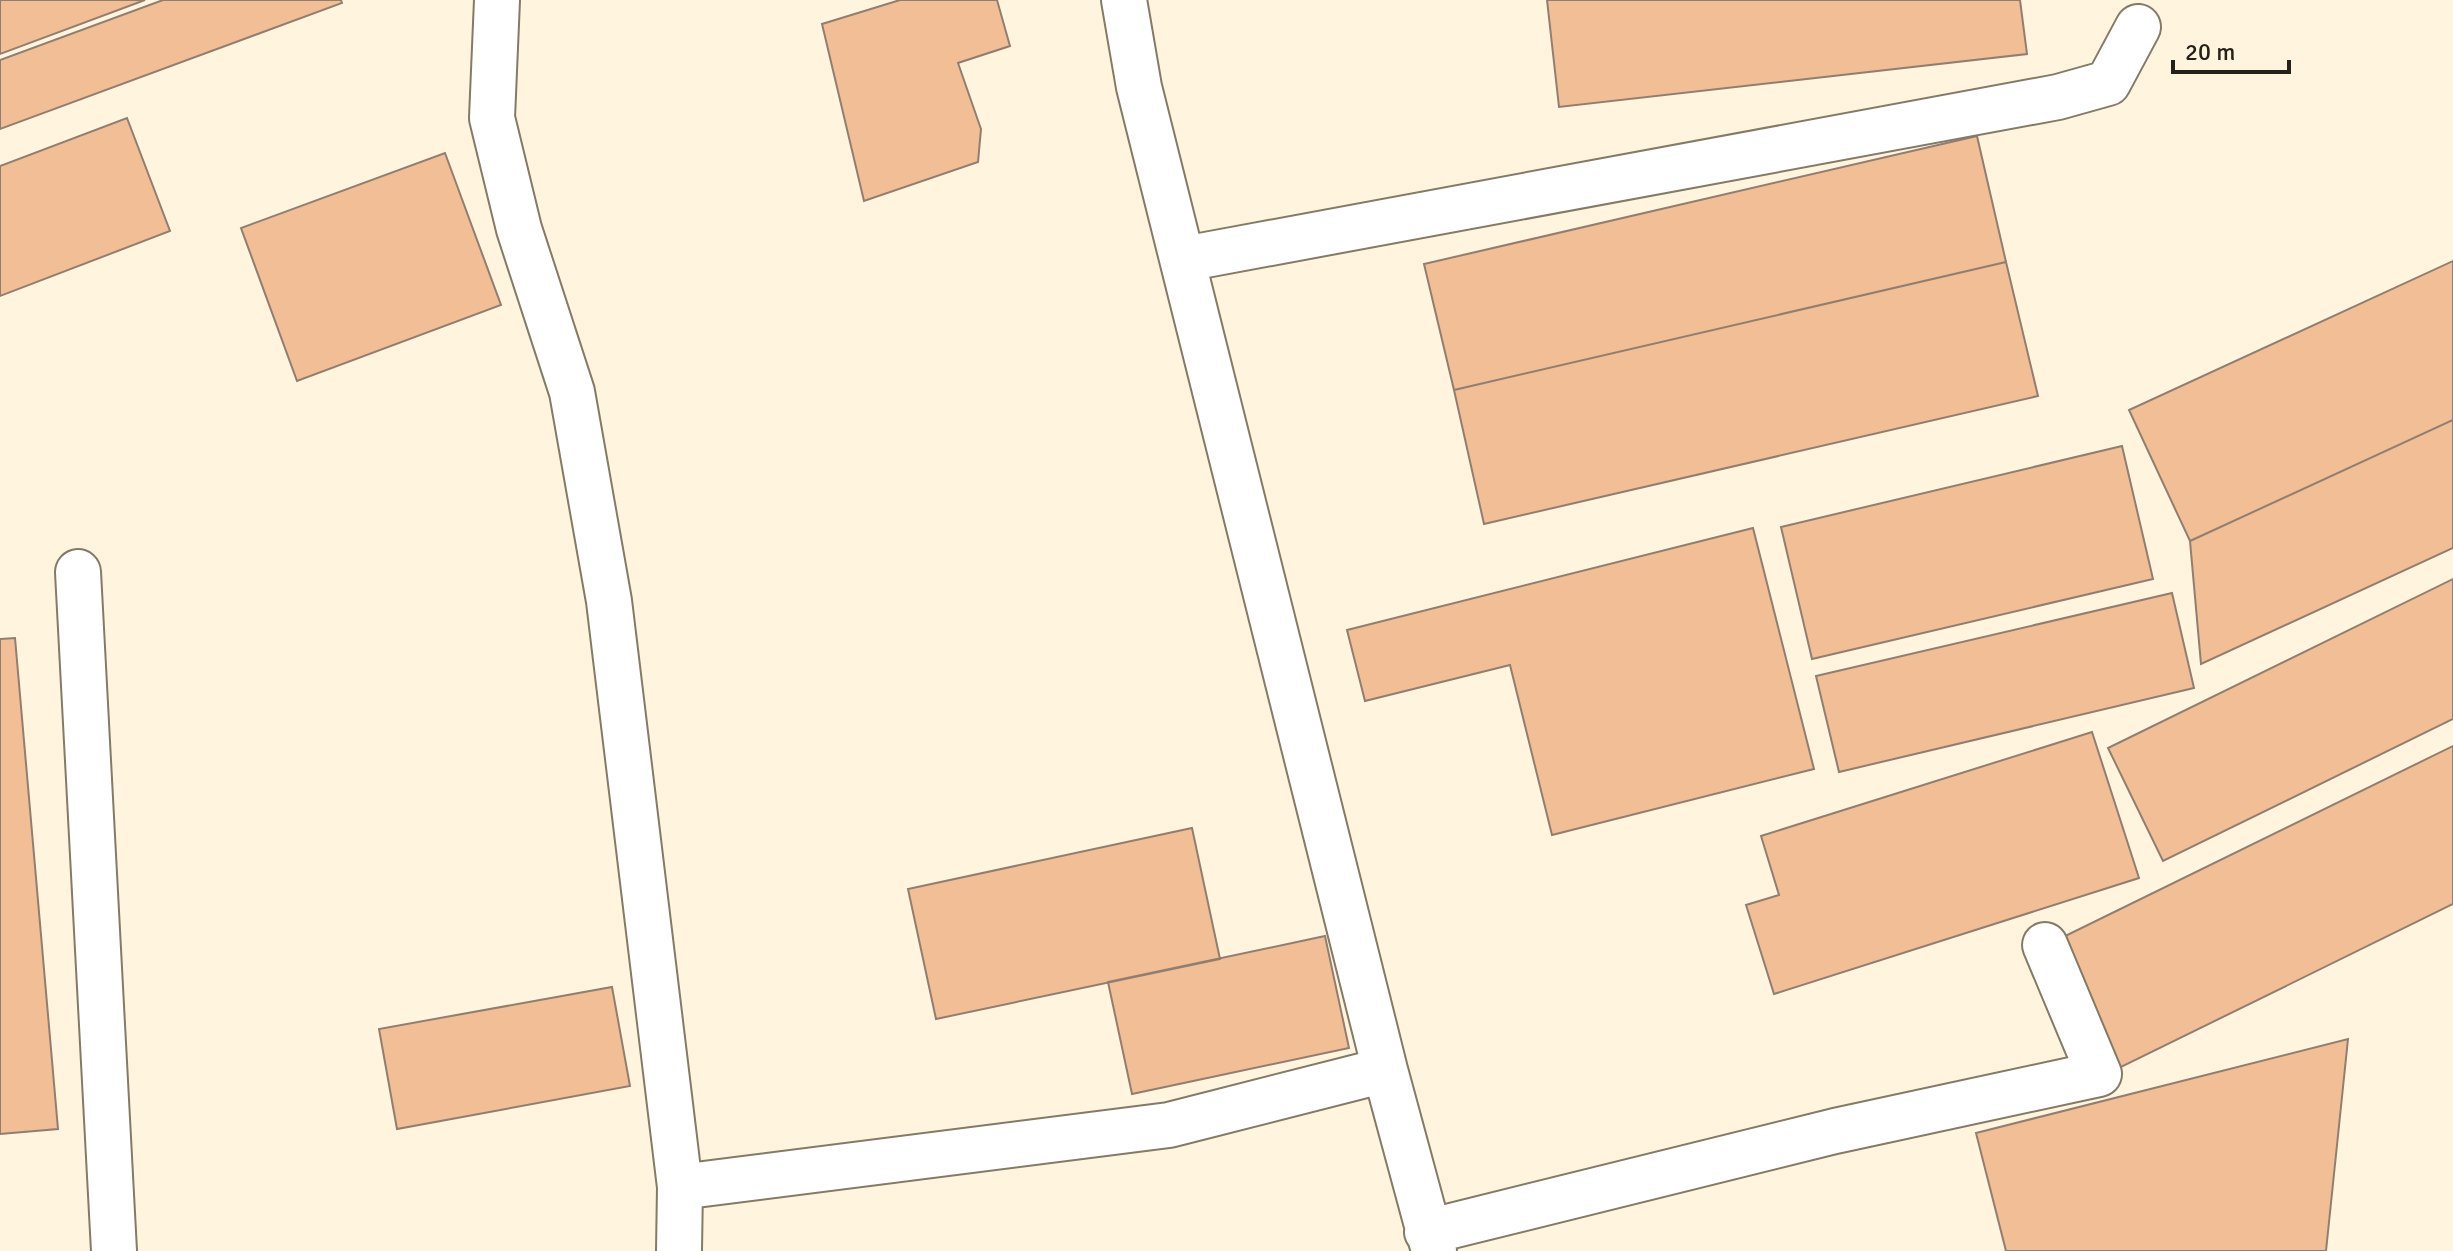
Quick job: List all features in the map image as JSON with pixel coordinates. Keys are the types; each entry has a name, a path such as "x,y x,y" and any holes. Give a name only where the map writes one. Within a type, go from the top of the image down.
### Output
{"street":[{"path":"497,0 492,118 519,229 572,392 609,601 680,1187 679,1251"},
{"path":"1124,0 1139,87 1385,1070 1431,1242 1835,1131 2099,1074 2045,945"},
{"path":"1184,259 2058,97 2108,83 2138,27"},
{"path":"78,572 114,1251"},
{"path":"680,1187 1169,1125 1385,1070"}],"building":[{"path":"0,0 145,0 0,54"},
{"path":"163,0 341,0 342,3 0,129 0,60"},
{"path":"900,0 997,0 1010,46 958,63 981,129 978,162 864,201 822,24"},
{"path":"1547,0 2020,0 2027,54 1559,107"},
{"path":"127,118 170,231 0,296 0,166"},
{"path":"1977,136 2006,262 1454,390 1424,264"},
{"path":"445,153 501,305 297,381 241,228"},
{"path":"2453,261 2453,420 2190,541 2129,410"},
{"path":"2006,262 2038,396 1484,524 1454,390"},
{"path":"2453,420 2453,548 2201,664 2190,541"},
{"path":"2122,446 2153,579 1812,659 1781,527"},
{"path":"1753,528 1814,769 1552,835 1510,665 1365,701 1347,630"},
{"path":"2453,579 2453,719 2163,861 2108,748"},
{"path":"2172,593 2194,688 1839,772 1816,676"},
{"path":"15,638 58,1129 0,1134 0,639"},
{"path":"2092,732 2139,878 1774,994 1746,905 1779,895 1761,836"},
{"path":"2453,746 2453,904 2119,1068 2057,940"},
{"path":"1192,828 1220,959 936,1019 908,889"},
{"path":"1325,936 1349,1048 1132,1094 1108,982"},
{"path":"612,987 630,1086 397,1129 379,1029"},
{"path":"2348,1039 2326,1251 2006,1251 1976,1133"}]}
